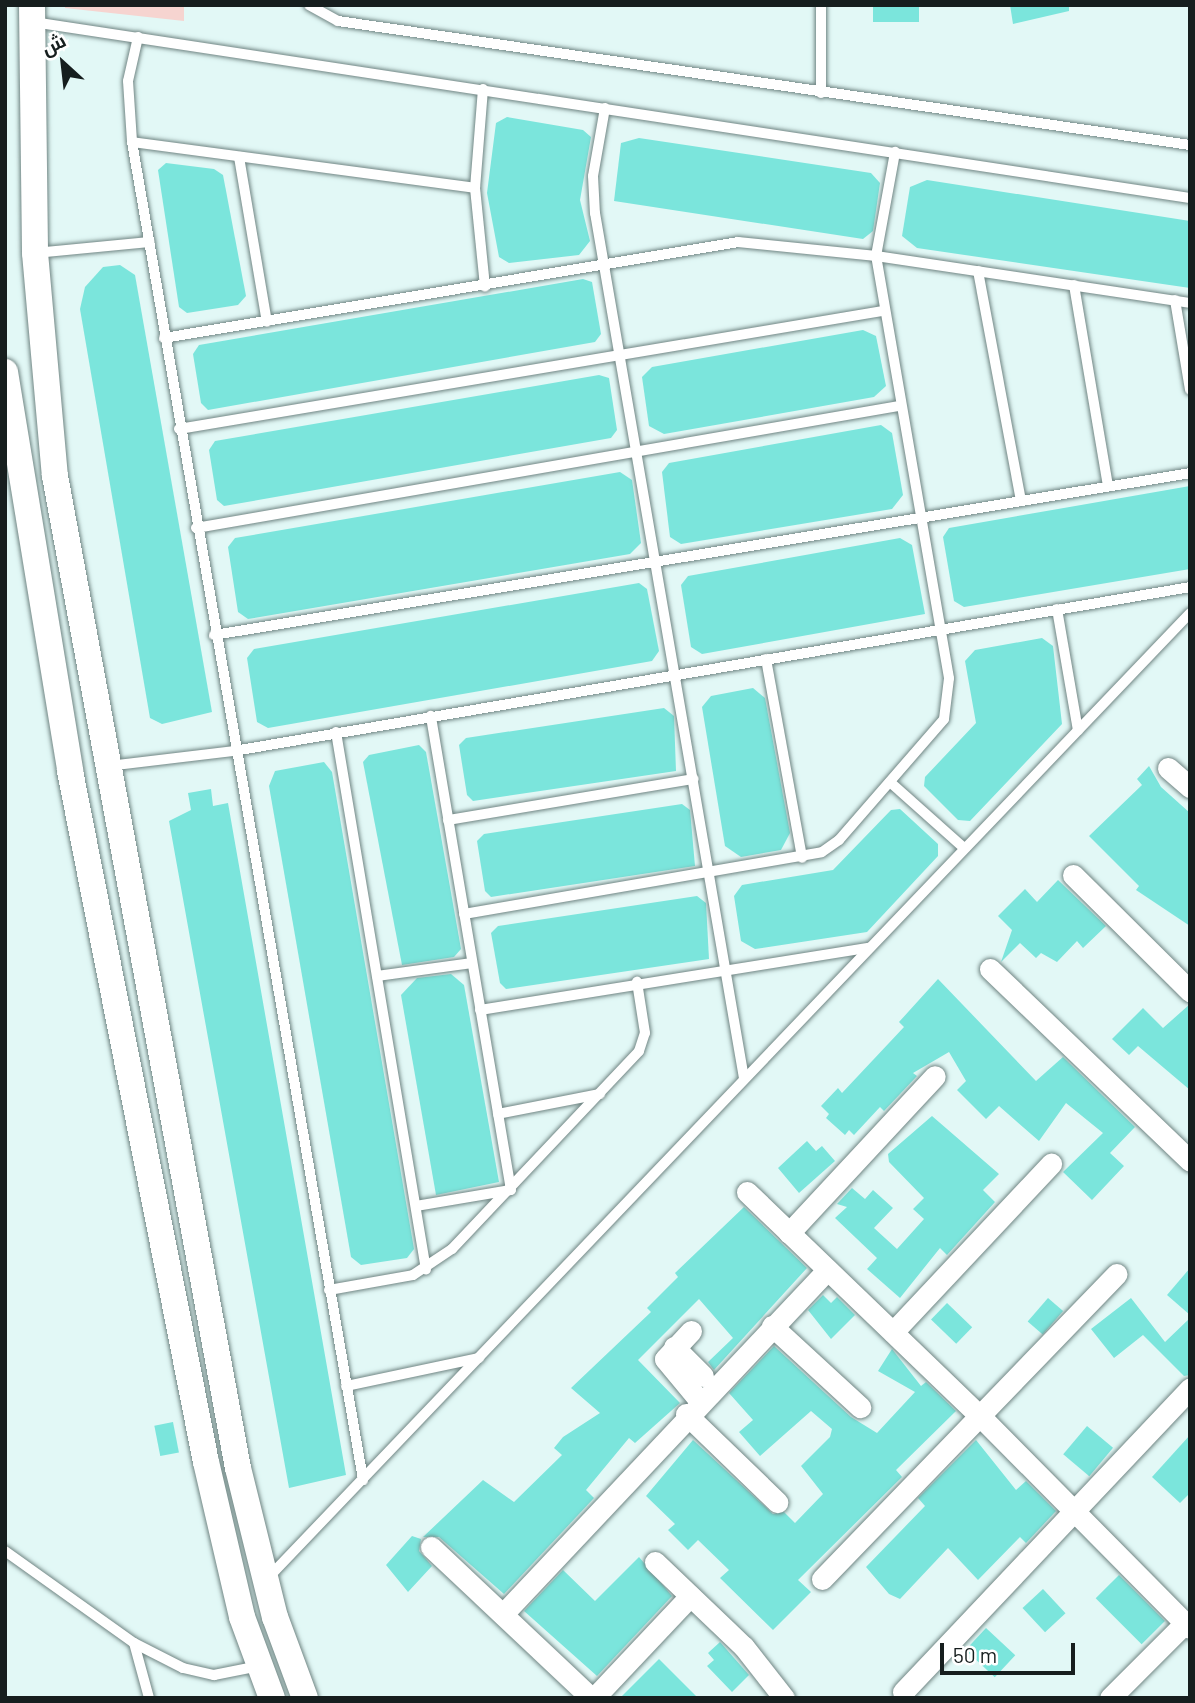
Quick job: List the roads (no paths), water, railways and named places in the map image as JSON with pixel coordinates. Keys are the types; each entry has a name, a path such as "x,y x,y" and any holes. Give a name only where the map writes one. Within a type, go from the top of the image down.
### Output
{"street":[{"path":"31,13 35,253 55,476 238,1468 265,1581 304,1698"},
{"path":"5,372 70,771 206,1462 234,1587 272,1698"},
{"path":"70,771 108,766"},
{"path":"1168,768 1190,787"},
{"path":"1073,875 1190,991"},
{"path":"990,969 1190,1161"},
{"path":"789,1233 935,1076"},
{"path":"893,1332 1051,1164"},
{"path":"747,1192 980,1416 1186,1620 1110,1698"},
{"path":"503,1614 692,1407 827,1269"},
{"path":"822,1579 1116,1274"},
{"path":"772,1326 860,1407"},
{"path":"691,1331 674,1347 666,1363 692,1407 777,1502"},
{"path":"674,1347 703,1376"},
{"path":"903,1692 1190,1388"},
{"path":"431,1547 592,1698 690,1596"},
{"path":"655,1562 754,1659 784,1698"}],"lane":[{"path":"309,5 338,21 1190,145"},
{"path":"821,5 821,93"},
{"path":"31,13 138,37 1190,198"},
{"path":"138,37 128,81 132,142 234,751 363,1480"},
{"path":"484,89 475,188 485,286"},
{"path":"605,108 593,194 744,1078"},
{"path":"132,142 475,188"},
{"path":"464,914 802,858 839,840 890,782 949,706 939,629 899,406 876,256 895,152"},
{"path":"239,157 267,322"},
{"path":"164,338 738,242 876,256 1190,303"},
{"path":"35,253 149,243"},
{"path":"978,271 1021,501"},
{"path":"1074,285 1108,486"},
{"path":"1175,300 1190,390"},
{"path":"179,429 883,311"},
{"path":"196,528 899,406"},
{"path":"214,635 655,558 1190,473"},
{"path":"108,766 234,751 1190,587"},
{"path":"1056,610 1078,730"},
{"path":"265,1581 1190,613"},
{"path":"765,659 802,858"},
{"path":"431,716 511,1190"},
{"path":"336,732 426,1270"},
{"path":"448,820 694,779"},
{"path":"890,782 964,848"},
{"path":"480,1010 726,966 869,947"},
{"path":"377,976 472,963"},
{"path":"329,1290 426,1270 511,1190 643,1043 637,982"},
{"path":"498,1114 600,1094"},
{"path":"416,1206 511,1190"},
{"path":"346,1386 479,1358"},
{"path":"5,1551 134,1643 195,1674 259,1666"},
{"path":"134,1643 149,1698"}]}
